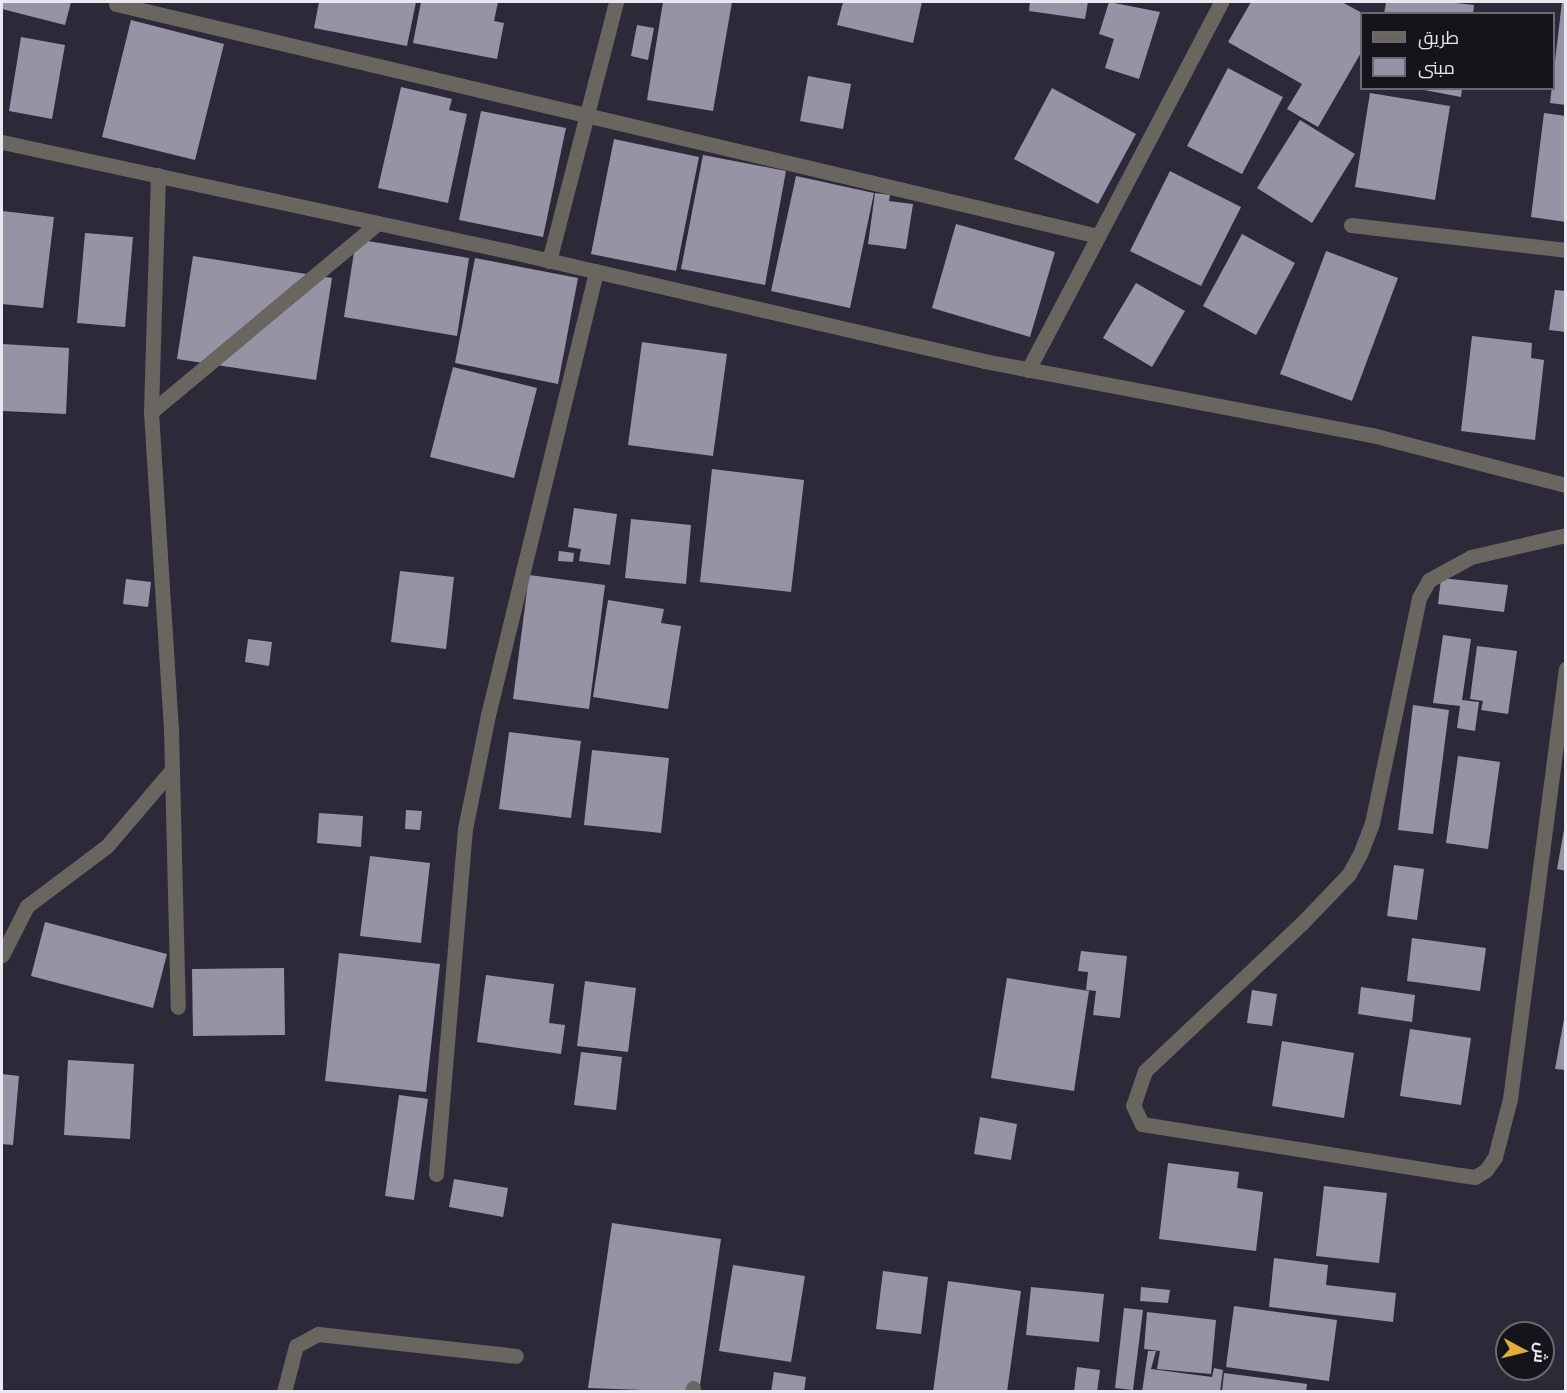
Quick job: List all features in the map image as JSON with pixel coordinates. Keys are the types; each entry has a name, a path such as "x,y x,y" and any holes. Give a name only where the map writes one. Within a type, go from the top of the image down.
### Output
{"street":[{"path":"549,261 589,116 616,2"},
{"path":"1028,370 1221,2"},
{"path":"116,4 1098,236"},
{"path":"2,142 378,223 1028,370 1372,435 1566,484"},
{"path":"158,176 151,412 172,770 178,1007"},
{"path":"151,412 378,223"},
{"path":"1351,225 1566,250"},
{"path":"436,1174 465,829 488,715 596,272"},
{"path":"1566,536 1471,557 1429,580 1419,598 1372,823 1360,854 1349,874 1302,923 1145,1071 1133,1105 1142,1124 1475,1177 1486,1170 1496,1157 1510,1099 1566,669"},
{"path":"2,956 27,906 107,846 172,770"},
{"path":"284,1392 296,1346 318,1334 516,1356"}],"building":[{"path":"2,2 71,2 65,25 2,9"},
{"path":"319,2 416,2 407,46 314,28"},
{"path":"421,2 498,2 494,21 504,23 497,59 413,43"},
{"path":"663,2 732,2 713,111 647,100"},
{"path":"843,2 922,2 913,43 837,25"},
{"path":"1030,2 1088,2 1085,19 1029,11"},
{"path":"1109,2 1160,12 1139,79 1105,68 1114,39 1099,34"},
{"path":"1251,2 1342,2 1360,12 1360,54 1318,127 1287,109 1302,84 1228,42"},
{"path":"1386,2 1447,2 1474,5 1473,12 1384,12"},
{"path":"1562,2 1566,2 1566,105 1550,103 1552,90 1555,90 1555,61"},
{"path":"131,20 224,44 195,160 102,137"},
{"path":"637,25 654,28 648,60 631,56"},
{"path":"21,37 65,45 52,119 9,111"},
{"path":"1228,68 1283,97 1242,174 1187,146"},
{"path":"808,76 851,84 843,129 800,121"},
{"path":"401,87 452,99 449,110 467,114 448,203 378,188"},
{"path":"1052,88 1136,134 1098,204 1014,159"},
{"path":"1424,90 1462,90 1461,97"},
{"path":"1370,93 1450,106 1435,200 1355,187"},
{"path":"481,111 566,128 543,237 459,220"},
{"path":"1544,113 1566,116 1566,222 1531,217"},
{"path":"1300,120 1355,154 1312,223 1257,188"},
{"path":"614,139 699,157 676,271 591,254"},
{"path":"703,155 786,171 765,285 681,269"},
{"path":"1170,171 1241,207 1201,286 1130,251"},
{"path":"796,176 874,193 850,308 771,291"},
{"path":"875,193 890,195 889,201 913,204 906,249 868,244"},
{"path":"2,211 54,217 43,308 2,304"},
{"path":"956,224 1055,252 1030,337 932,308"},
{"path":"85,233 133,237 125,327 77,323"},
{"path":"1242,234 1295,263 1256,335 1203,306"},
{"path":"356,239 469,258 457,336 344,317"},
{"path":"1326,251 1398,278 1352,401 1280,374"},
{"path":"193,256 332,278 316,380 177,359"},
{"path":"475,258 578,278 558,384 455,363"},
{"path":"1136,283 1185,311 1152,367 1103,338"},
{"path":"1555,290 1566,291 1566,332 1549,330"},
{"path":"1472,336 1532,343 1531,358 1544,360 1535,440 1461,431"},
{"path":"642,342 727,354 713,456 628,445"},
{"path":"2,344 69,348 66,414 2,411"},
{"path":"453,367 537,388 514,478 430,457"},
{"path":"712,469 804,480 791,592 700,582"},
{"path":"574,508 617,514 610,565 579,561 581,549 568,547"},
{"path":"631,519 691,525 686,584 625,578"},
{"path":"559,551 574,553 573,562 558,561"},
{"path":"400,571 454,577 446,649 391,642"},
{"path":"529,575 605,585 589,709 513,699"},
{"path":"1441,578 1508,585 1504,612 1438,604"},
{"path":"126,579 151,582 148,607 123,604"},
{"path":"608,600 664,609 661,623 681,626 668,709 593,697"},
{"path":"1443,635 1471,639 1462,700 1479,702 1475,731 1457,728 1460,706 1433,703"},
{"path":"248,639 272,642 269,666 245,662"},
{"path":"1477,646 1517,651 1508,714 1481,710 1483,701 1470,699"},
{"path":"1413,705 1449,710 1433,834 1398,830"},
{"path":"509,732 581,741 571,818 499,809"},
{"path":"592,750 669,758 661,833 584,825"},
{"path":"1458,756 1500,762 1488,849 1446,843"},
{"path":"406,810 422,811 420,830 405,829"},
{"path":"319,813 363,816 361,847 317,843"},
{"path":"1564,830 1566,830 1566,871 1557,869"},
{"path":"370,856 430,863 421,943 360,936"},
{"path":"1394,865 1424,869 1417,920 1387,916"},
{"path":"45,922 167,954 153,1008 31,976"},
{"path":"1412,938 1486,948 1480,991 1407,981"},
{"path":"1081,951 1127,956 1120,1018 1093,1015 1096,991 1086,990 1088,972 1078,971"},
{"path":"339,953 440,964 426,1092 325,1081"},
{"path":"284,968 285,1035 193,1036 192,969"},
{"path":"486,975 554,984 549,1023 565,1025 561,1054 477,1042"},
{"path":"1007,978 1089,991 1074,1091 991,1078"},
{"path":"585,981 636,988 628,1052 577,1046"},
{"path":"1361,987 1415,995 1412,1022 1358,1014"},
{"path":"1252,990 1277,994 1272,1026 1247,1023"},
{"path":"1566,1008 1566,1070 1555,1069"},
{"path":"1410,1029 1471,1038 1461,1105 1400,1096"},
{"path":"1282,1041 1354,1053 1344,1118 1272,1106"},
{"path":"581,1052 622,1057 616,1110 574,1105"},
{"path":"68,1060 134,1064 130,1139 64,1135"},
{"path":"2,1074 19,1076 13,1145 2,1144"},
{"path":"399,1095 428,1099 414,1200 385,1196"},
{"path":"980,1117 1017,1124 1011,1160 974,1154"},
{"path":"1168,1163 1239,1172 1237,1188 1263,1192 1256,1251 1159,1239"},
{"path":"454,1179 508,1188 503,1217 449,1207"},
{"path":"1324,1186 1387,1193 1379,1263 1316,1256"},
{"path":"612,1223 721,1239 699,1392 588,1388"},
{"path":"1274,1258 1328,1265 1326,1285 1396,1293 1393,1322 1269,1307"},
{"path":"733,1265 805,1276 791,1362 719,1351"},
{"path":"883,1271 928,1277 921,1334 876,1329"},
{"path":"948,1281 1021,1291 1007,1392 933,1392"},
{"path":"1031,1287 1104,1294 1099,1342 1026,1335"},
{"path":"1141,1287 1170,1290 1168,1303 1140,1301"},
{"path":"1234,1306 1337,1320 1329,1381 1226,1367"},
{"path":"1124,1308 1143,1310 1133,1390 1115,1388"},
{"path":"1147,1312 1216,1320 1211,1374 1157,1369 1160,1351 1144,1349"},
{"path":"1148,1351 1156,1351 1151,1369 1212,1377 1214,1368 1223,1370 1220,1392 1142,1392"},
{"path":"1077,1367 1100,1370 1097,1392 1074,1392"},
{"path":"774,1372 806,1377 804,1392 771,1392"},
{"path":"1224,1373 1307,1384 1306,1392 1222,1392"}]}
